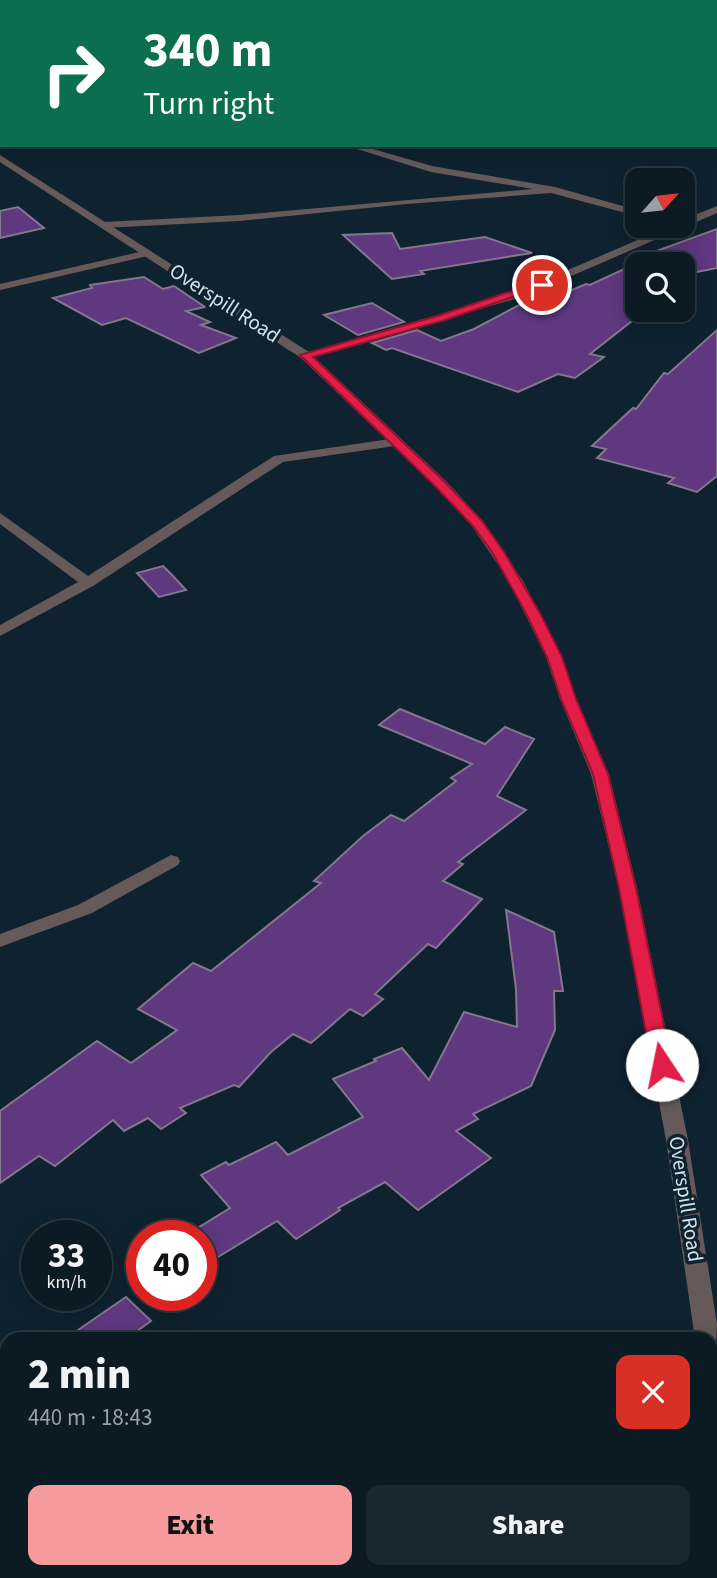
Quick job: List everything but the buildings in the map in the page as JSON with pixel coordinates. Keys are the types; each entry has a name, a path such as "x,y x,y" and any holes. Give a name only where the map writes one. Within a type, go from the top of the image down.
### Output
{"street":[{"path":"355,147 450,173 507,180 555,190 625,210"},
{"name":"Overspill Road","path":"0,158 305,355 477,523 498,552 534,615 554,657 568,699 600,774 628,888 677,1140 706,1332"},
{"path":"103,225 240,218 407,201 555,190"},
{"path":"695,218 717,209"},
{"path":"305,355 522,293 647,238"},
{"path":"0,287 148,253"},
{"path":"0,631 88,583 279,459 397,442"},
{"path":"0,517 88,583"},
{"path":"0,941 85,909 171,861"}],"route":[{"path":"542,285 441,318 305,355 440,483 477,523 516,581 534,615 554,657 568,699 600,774 628,888 662,1065"}]}
